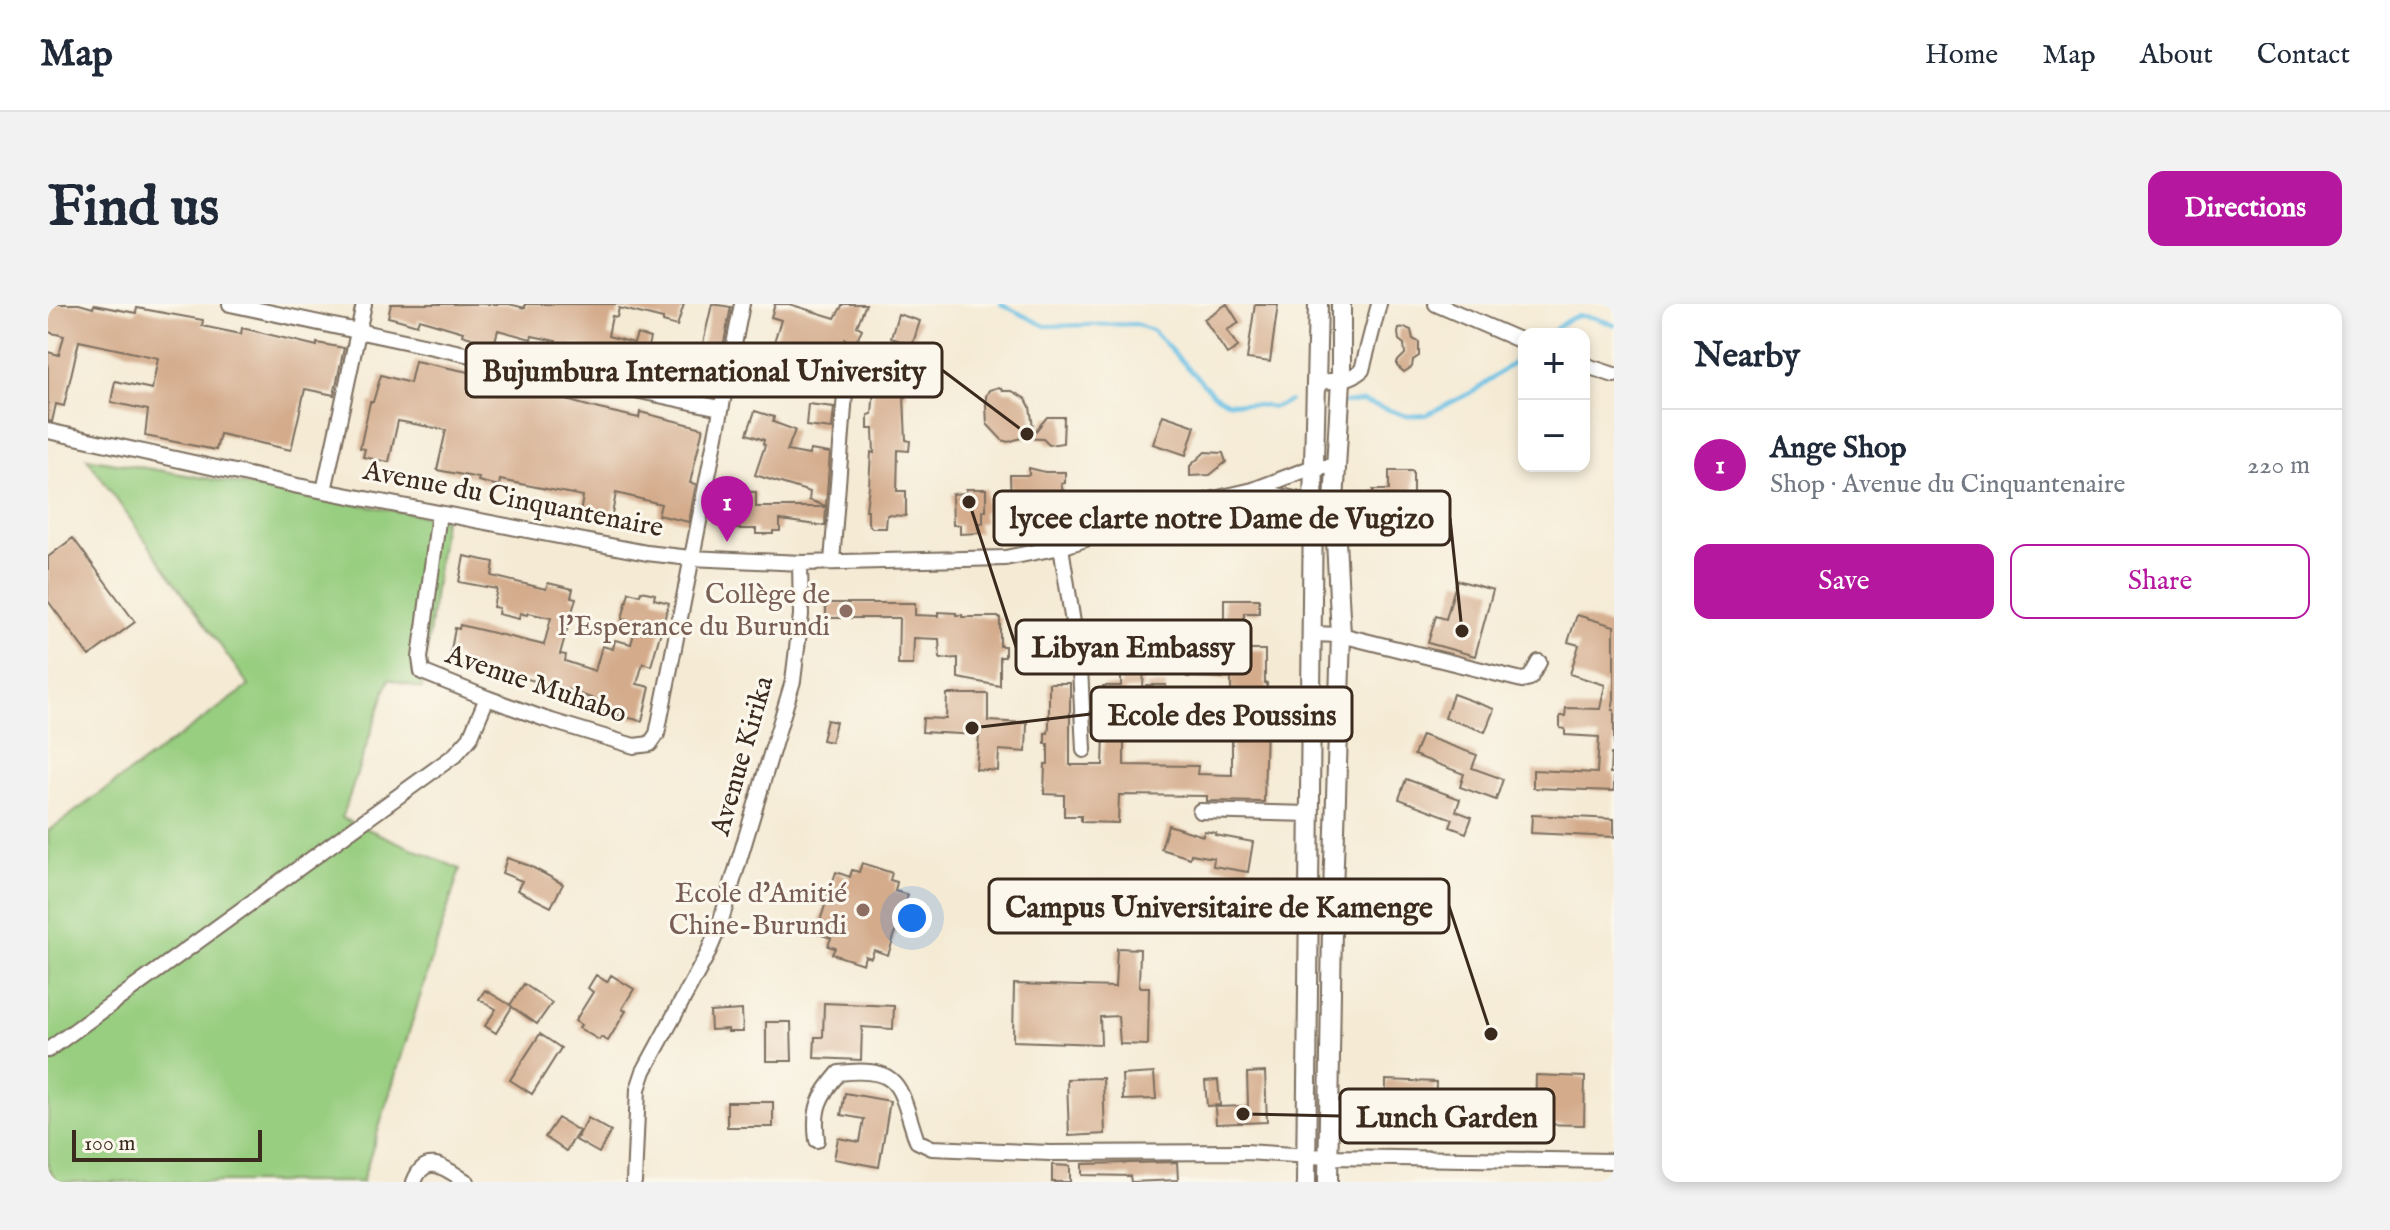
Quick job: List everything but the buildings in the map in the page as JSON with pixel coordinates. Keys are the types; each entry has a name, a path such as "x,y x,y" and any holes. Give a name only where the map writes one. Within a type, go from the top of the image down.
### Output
{"main road":[{"path":"1306,1182 1313,467 1318,304"},
{"path":"1328,1182 1341,635 1334,503 1341,304"},
{"path":"1308,925 1332,927"}],"street":[{"path":"324,491 364,304"},
{"path":"690,558 742,304"},
{"path":"1317,387 1340,388 1365,366 1379,304"},
{"path":"236,305 720,408"},
{"path":"1447,305 1518,339"},
{"path":"832,562 848,355"},
{"path":"1590,367 1614,375"},
{"name":"Avenue du Cinquantenaire","path":"48,431 324,491 647,553 800,563 1001,558 1061,547 1201,502 1253,490 1313,467 1336,467"},
{"path":"1253,490 1313,503 1334,503"},
{"name":"Avenue Muhabo","path":"439,513 421,643 421,669 425,675 634,746 650,744 657,734 690,558"},
{"path":"1061,547 1080,667 1084,750"},
{"name":"Avenue Kirika","path":"634,1182 638,1089 644,1071 719,927 790,691 800,627 800,563"},
{"path":"1312,634 1341,635 1522,680 1530,678 1539,662"},
{"path":"48,1050 455,755 470,738 487,698"},
{"path":"1200,811 1311,814"},
{"path":"817,1140 814,1118 828,1086 839,1073 873,1071 900,1088 917,1141 932,1148 1050,1153 1246,1152 1327,1157 1614,1161"},
{"path":"414,1182 419,1171 433,1164 467,1182"}],"green space":[{"path":"87,458 444,519 422,689 389,679 342,818 460,869 362,1182 58,1182 48,1168 48,831 249,686"}],"waterway":[{"path":"1001,304 1045,326 1136,324 1153,331 1213,394 1227,402 1274,407 1290,401"},
{"path":"1557,328 1580,316 1614,325"},
{"path":"1344,403 1362,401 1407,416 1426,415 1476,390 1518,359"}],"place":[{"name":"Bujumbura International University","path":"1027,434"},
{"name":"Libyan Embassy","path":"969,502"},
{"name":"Ange Shop","path":"727,542"},
{"name":"Collège de l'Esperance du Burundi","path":"846,611"},
{"name":"lycee clarte notre Dame de Vugizo","path":"1462,631"},
{"name":"Ecole des Poussins","path":"972,728"},
{"name":"Ecole d'Amitié Chine-Burundi","path":"863,910"},
{"name":"Campus Universitaire de Kamenge","path":"1491,1034"},
{"name":"Lunch Garden","path":"1243,1114"}]}
